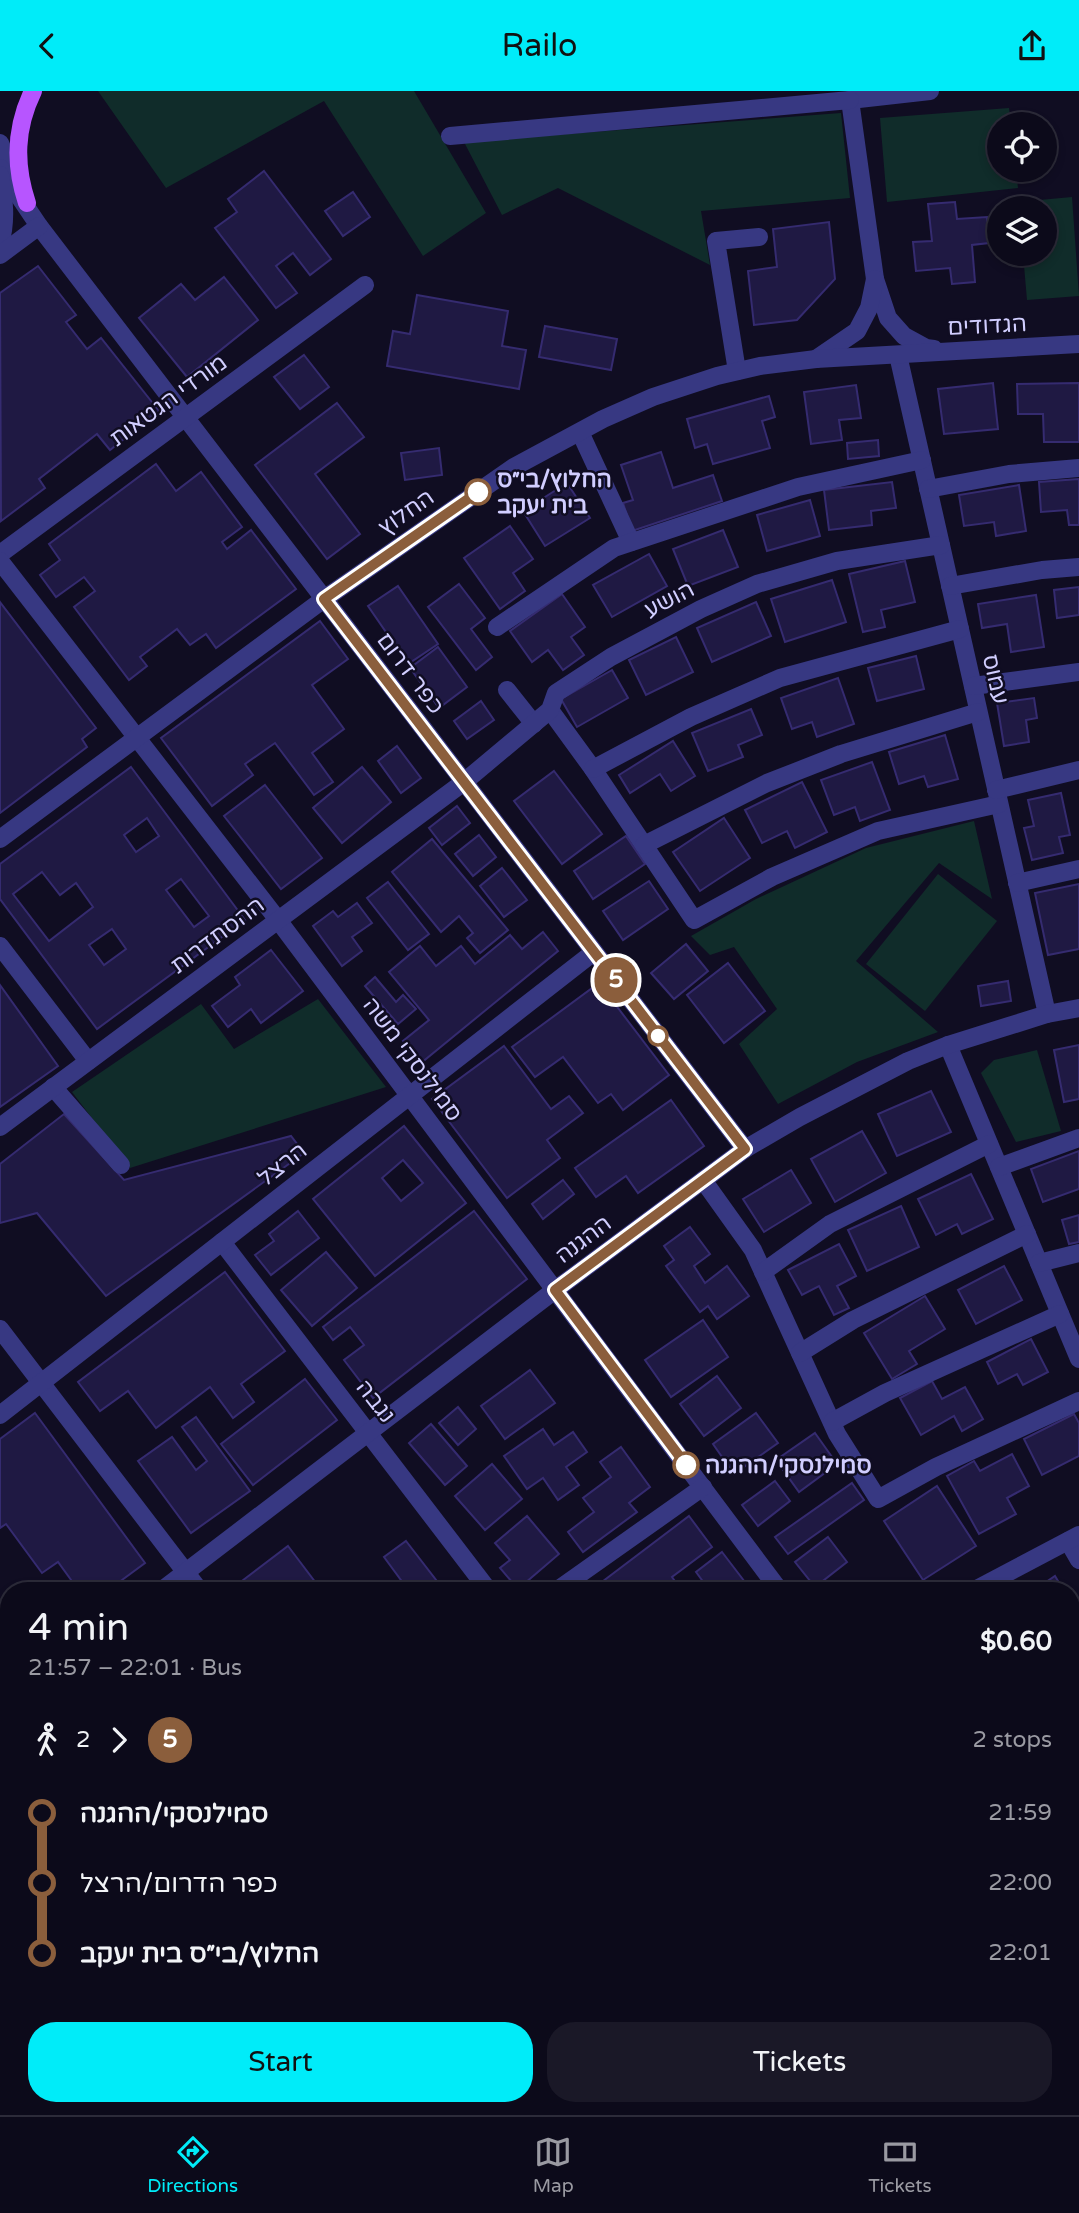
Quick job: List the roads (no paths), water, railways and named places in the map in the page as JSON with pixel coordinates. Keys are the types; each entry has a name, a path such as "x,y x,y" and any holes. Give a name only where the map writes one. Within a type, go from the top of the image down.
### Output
{"main road":[{"path":"27,203 19,170 18,151 24,110 33,91"}],"street":[{"path":"450,136 930,91"},
{"path":"850,100 875,279 888,318 904,337 926,348 959,351"},
{"name":"כפר דרום","path":"0,143 39,226"},
{"name":"כפר דרום","path":"0,168 39,226 745,1149"},
{"path":"0,175 5,206 5,225 0,244"},
{"path":"0,255 39,226"},
{"path":"737,371 716,241 759,237"},
{"path":"816,359 857,331 869,308 875,279"},
{"name":"מורדי הגטאות","path":"0,554 365,285"},
{"name":"הגדודים","path":"898,355 1079,344"},
{"name":"החלוץ","path":"0,839 324,599 514,467 653,397 737,371 816,359 898,355"},
{"name":"עמוס","path":"898,355 1047,1014"},
{"path":"580,432 631,542"},
{"path":"497,627 614,548 798,487 922,460"},
{"path":"929,489 1009,474 1079,468"},
{"name":"הושע","path":"464,782 550,710 556,692 611,657 701,609 757,584 836,561 941,545"},
{"name":"סמילנסקי משה","path":"0,561 278,920 773,1582"},
{"path":"950,586 1042,570 1079,567"},
{"path":"593,769 691,717 780,678 960,629"},
{"path":"973,686 1079,672"},
{"path":"507,690 534,724"},
{"path":"550,710 694,920 772,877 878,831 998,797 1079,770"},
{"path":"644,845 767,783 841,754 978,712"},
{"name":"ההסתדרות","path":"0,1127 464,782"},
{"path":"1017,883 1079,869"},
{"path":"0,946 88,1061"},
{"name":"הרצל","path":"0,1415 594,952"},
{"name":"ההגנה","path":"173,1582 555,1290 745,1149 870,1080 948,1045 1047,1014 1079,1009"},
{"path":"948,1045 1079,1359"},
{"path":"53,1087 121,1165"},
{"path":"999,1167 1079,1139"},
{"path":"762,1272 830,1224 989,1144"},
{"path":"703,1180 753,1250 832,1422 878,1499 936,1467 1079,1401"},
{"path":"800,1353 853,1320 1027,1234"},
{"name":"נגבה","path":"222,1242 482,1582"},
{"path":"1038,1263 1079,1253"},
{"path":"832,1422 885,1393 1060,1314"},
{"path":"0,1329 193,1582"},
{"path":"569,1582 702,1487"},
{"path":"990,1582 1073,1538 1079,1560"}],"place":[{"name":"החלוץ/בי״ס בית יעקב","path":"478,492"},
{"name":"סמילנסקי/ההגנה","path":"686,1465"}]}
